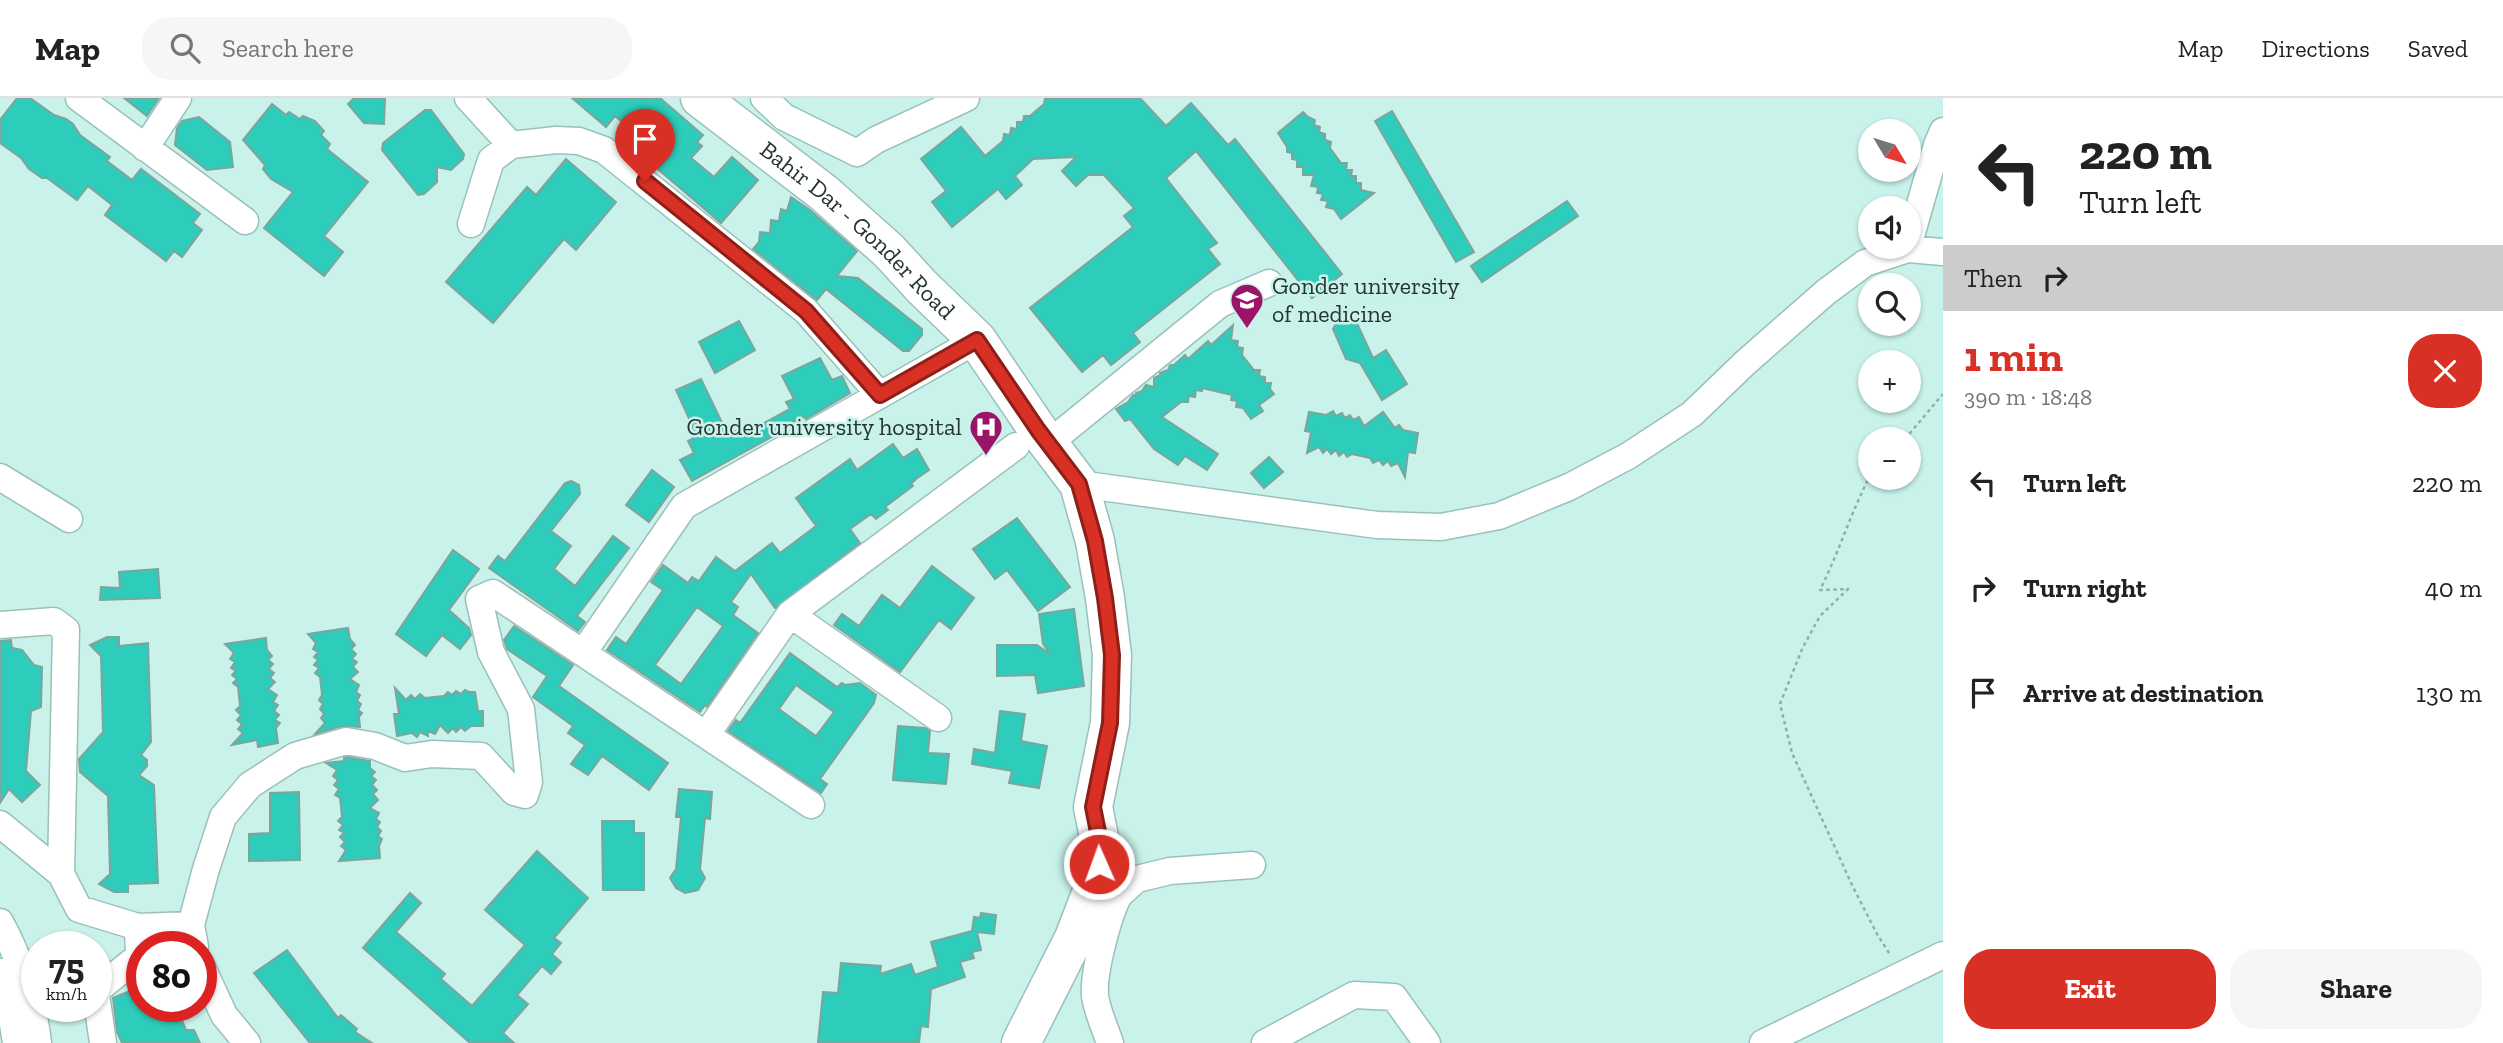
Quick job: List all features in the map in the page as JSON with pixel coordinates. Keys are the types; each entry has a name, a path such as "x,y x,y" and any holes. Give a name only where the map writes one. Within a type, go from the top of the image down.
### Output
{"highway":[{"name":"Bahir Dar - Gonder Road","path":"700,98 824,193 889,251 977,340 1033,445 1079,484 1095,541 1112,655 1110,723 1093,807 1108,888 1074,938 1021,1043"}],"street":[{"path":"79,98 245,221"},
{"path":"145,148 178,98"},
{"path":"468,98 511,145"},
{"path":"764,98 784,117 857,153 876,140 966,98"},
{"path":"1921,201 1943,131"},
{"path":"471,224 491,160 511,145 555,140 579,141 604,150 806,311 880,395"},
{"path":"1921,248 1943,252"},
{"path":"1079,484 1377,525 1441,527 1499,516 1569,487 1628,456 1692,414 1745,363 1836,284 1875,259"},
{"path":"706,735 790,614 1033,445 1220,304 1269,284"},
{"path":"583,653 684,506 977,340"},
{"path":"0,477 69,519"},
{"path":"194,931 206,869 223,817 250,785 295,756 346,741 375,746 405,758 432,754 481,756 514,792 525,795 529,782 521,709 491,652 479,599 493,593 810,805"},
{"path":"790,614 938,718"},
{"path":"0,625 54,621 66,630 61,874"},
{"path":"0,824 61,874 79,909 138,927 162,931"},
{"path":"1110,1043 1095,996 1099,961 1113,906 1108,888 1170,871 1252,864"},
{"path":"0,922 18,956 31,998 38,1043"},
{"path":"112,979 139,956 138,927"},
{"path":"1763,1043 1943,954"},
{"path":"0,972 9,999 16,1043"},
{"path":"1265,1043 1354,995 1394,997 1427,1043"},
{"path":"217,1000 224,1015 247,1043"},
{"path":"100,1022 103,1043"}],"path":[{"path":"1915,427 1943,394"},
{"path":"1863,490 1820,590 1848,589 1820,616 1803,647 1780,704 1792,752 1852,885 1877,934 1903,974"}],"building":[{"path":"17,98 30,98 54,115 66,119 80,135 110,157 107,161 132,180 141,169 200,214 193,223 202,230 182,257 174,251 166,261 105,215 112,205 88,186 77,200 47,178 42,178 29,169 21,158 0,143 0,120"},
{"path":"124,98 159,98 147,116"},
{"path":"354,98 385,98 384,124 364,123 348,104"},
{"path":"572,98 660,98 703,135 697,142 702,146 691,158 714,177 732,157 758,180 721,223 652,164 660,154 615,116 606,127"},
{"path":"1045,98 1140,98 1166,126 1191,103 1228,145 1235,139 1342,274 1312,298 1196,151 1166,178 1217,243 1208,249 1220,264 1133,333 1140,342 1111,365 1103,355 1082,372 1030,308 1133,227 1124,216 1134,208 1104,175 1088,175 1076,186 1062,171 1076,157 1033,159 1015,176 1022,185 1006,199 998,189 952,227 932,202 946,191 921,159 961,127 985,156 1003,141 1004,134 1010,135 1011,128 1017,129 1017,122 1023,122 1024,116 1030,116 1044,104"},
{"path":"272,104 286,115 289,112 300,119 303,116 315,121 324,131 321,135 330,144 327,149 368,182 324,236 343,252 324,276 264,228 293,192 271,179 263,169 265,165 243,140"},
{"path":"425,110 431,110 464,154 463,159 451,170 437,167 437,182 424,194 418,195 382,150 383,143"},
{"path":"1392,111 1474,252 1456,262 1375,121"},
{"path":"1303,112 1315,120 1314,125 1320,127 1319,132 1325,134 1325,140 1331,142 1330,148 1341,163 1347,163 1346,170 1352,170 1351,176 1356,176 1356,183 1361,183 1361,190 1374,193 1341,219 1334,209 1326,207 1328,201 1321,200 1323,194 1317,193 1318,187 1311,186 1314,175 1303,175 1303,167 1297,167 1297,160 1292,159 1292,153 1287,152 1287,147 1278,133"},
{"path":"199,117 230,142 233,167 207,170 175,145 177,128 182,121"},
{"path":"566,159 616,202 576,250 564,239 493,323 446,282 527,187 536,195"},
{"path":"791,197 857,251 837,276 858,278 922,329 922,335 909,351 903,351 826,289 817,300 753,249 759,242 760,232 770,233 771,220 779,221 781,209 787,211"},
{"path":"1567,201 1578,216 1482,282 1471,266"},
{"path":"1347,315 1355,319 1373,358 1386,350 1407,384 1382,400 1360,363 1346,359 1333,329 1339,318"},
{"path":"739,321 755,350 715,373 699,342"},
{"path":"1233,325 1231,340 1238,341 1237,347 1243,348 1242,355 1254,370 1260,370 1259,376 1265,377 1265,383 1271,383 1270,389 1274,394 1259,405 1263,411 1251,419 1243,408 1236,407 1237,401 1231,400 1232,395 1202,388 1202,391 1196,390 1195,397 1189,396 1188,402 1181,402 1162,417 1218,454 1207,470 1185,456 1178,465 1154,449 1130,419 1125,421 1116,409 1142,391 1146,385 1154,387 1154,378 1168,370 1170,365 1174,365 1185,355 1188,359 1208,341 1211,345"},
{"path":"820,358 832,380 842,376 850,393 806,419 803,417 775,431 777,434 692,481 680,460 694,453 688,441 697,436 676,390 701,379 728,435 741,428 744,434 790,409 786,402 794,399 782,376"},
{"path":"1333,411 1336,416 1342,413 1345,418 1350,415 1353,420 1359,417 1364,426 1383,412 1395,428 1399,425 1403,430 1418,433 1415,453 1408,452 1405,477 1398,463 1391,466 1388,461 1383,465 1379,460 1373,463 1370,458 1352,454 1347,457 1344,452 1339,456 1336,450 1331,454 1327,449 1323,453 1319,447 1307,453 1311,432 1305,431 1309,412 1326,415"},
{"path":"893,444 903,458 917,449 929,470 885,507 888,510 876,519 871,514 850,529 860,543 775,608 751,574 731,602 738,607 733,615 758,633 707,707 705,705 700,712 607,650 616,637 626,644 663,590 651,582 663,565 688,583 692,577 699,581 716,557 735,571 772,543 780,553 816,526 796,498 850,459 857,470","holes":["697,607 723,626 681,684 655,665"]},
{"path":"1269,457 1283,472 1264,488 1251,473"},
{"path":"652,470 674,487 649,522 626,505"},
{"path":"571,481 579,485 580,494 551,531 571,546 554,569 575,586 613,536 629,548 577,616 585,622 578,631 489,568 498,556 505,561 565,483"},
{"path":"1017,518 1070,587 1038,611 1007,570 995,579 973,549"},
{"path":"453,550 479,569 449,610 469,628 471,635 460,649 442,635 426,656 396,634"},
{"path":"932,566 974,598 951,629 939,620 900,672 834,625 842,614 859,626 882,595 900,608"},
{"path":"158,569 160,598 100,600 101,587 120,588 119,572"},
{"path":"1074,609 1084,686 1038,693 1035,675 997,676 997,645 1037,645 1050,654 1043,644 1039,614"},
{"path":"514,626 573,665 559,686 668,763 649,790 602,756 588,775 571,764 585,745 568,733 573,726 533,697 547,676 507,649 504,640"},
{"path":"348,628 350,639 355,645 351,649 356,654 352,659 357,662 353,667 358,672 350,679 359,685 356,692 360,695 357,701 361,704 358,710 362,713 359,717 360,727 342,726 315,734 325,723 320,709 323,704 319,700 322,695 320,677 315,673 319,668 314,665 318,660 314,657 318,652 313,649 316,643 308,634"},
{"path":"107,637 119,637 119,646 148,643 151,742 141,755 147,760 147,766 139,775 154,785 158,883 128,884 128,892 114,892 99,884 110,874 108,796 80,772 79,759 103,732 101,656 90,645"},
{"path":"266,638 267,650 272,656 268,660 273,664 269,669 274,673 270,678 275,682 268,689 277,695 273,702 278,705 274,711 279,715 275,720 280,723 276,728 278,743 258,747 257,740 232,745 243,733 238,729 242,724 237,720 241,715 236,710 240,706 238,687 233,683 237,679 232,675 236,671 231,668 235,662 230,659 234,653 225,644"},
{"path":"11,640 12,648 22,650 34,665 42,667 41,707 31,711 26,771 40,785 22,802 9,789 0,803 0,641"},
{"path":"790,653 837,687 842,683 860,683 876,695 874,703 820,779 827,784 821,793 728,731 736,720 740,723","holes":["796,685 834,712 816,736 779,709"]},
{"path":"395,688 406,700 411,695 415,699 420,694 425,698 444,696 448,692 452,695 456,691 461,694 465,690 475,692 478,711 483,711 483,726 471,726 465,731 461,727 456,732 453,728 448,733 440,725 435,734 428,731 428,736 420,732 417,737 412,733 397,736 394,714 399,714"},
{"path":"1000,711 1025,714 1021,741 1047,746 1039,788 1009,783 1012,771 972,764 974,749 995,753"},
{"path":"898,726 925,728 930,731 928,753 949,754 946,784 893,780"},
{"path":"347,757 370,761 370,768 375,772 371,776 376,780 372,785 377,790 373,794 378,800 370,808 379,813 376,819 380,822 377,827 381,831 378,836 382,839 379,846 380,858 339,861 346,850 341,846 345,842 340,837 344,833 339,830 343,825 338,821 342,817 340,798 335,795 339,789 334,785 338,780 333,776 337,770 326,763 344,761"},
{"path":"679,789 712,792 710,819 705,818 700,869 705,878 698,890 685,893 676,888 670,878 676,869 681,817 676,817"},
{"path":"299,792 300,860 249,861 249,834 270,833 270,793"},
{"path":"602,821 634,821 634,833 644,833 644,890 603,890"},
{"path":"537,851 588,898 554,938 561,943 552,954 561,962 551,974 542,966 517,995 528,1004 503,1033 514,1043 470,1043 363,948 410,893 421,903 396,932 445,974 441,979 472,1006 525,945 485,910"},
{"path":"981,913 996,915 994,934 977,932 981,950 972,952 974,958 960,962 965,977 931,989 928,1027 921,1026 919,1043 818,1043 823,992 838,993 841,963 881,966 880,974 911,964 915,975 938,967 931,942 972,931 974,917 980,918"},
{"path":"287,950 338,1018 341,1015 357,1029 355,1032 372,1043 310,1043 254,973"},
{"path":"126,993 126,1022 183,1022 186,1030 194,1030 200,1043 122,1043 117,1032 113,998"}],"place":[{"name":"Gonder university of medicine","path":"1247,330"},
{"name":"Gonder university hospital","path":"986,457"}],"route":[{"path":"645,181 806,311 880,395 977,340 1038,430 1079,484 1095,541 1112,655 1110,723 1093,807 1101,847 1099,864"}]}
